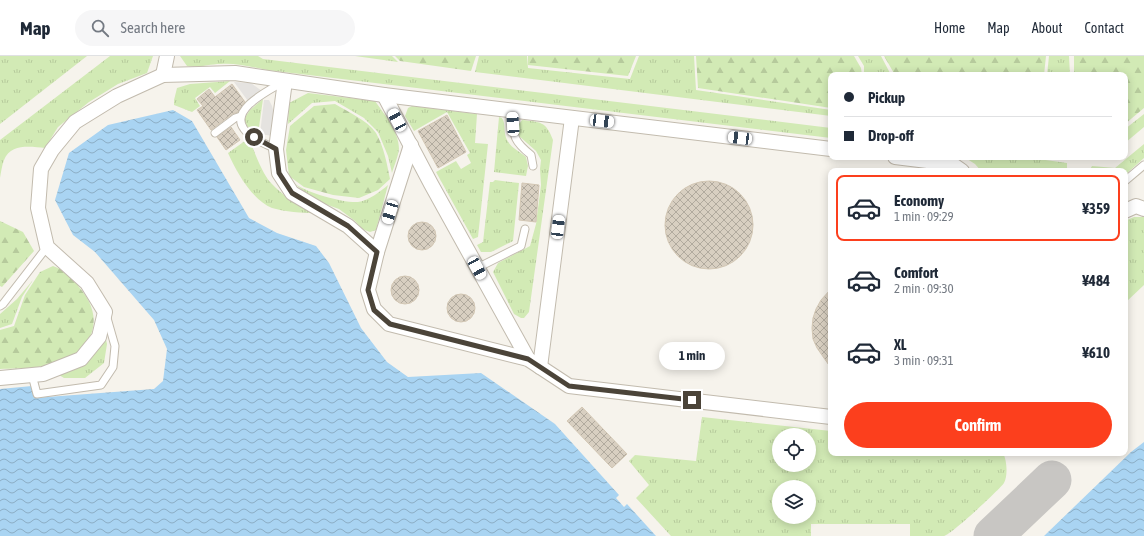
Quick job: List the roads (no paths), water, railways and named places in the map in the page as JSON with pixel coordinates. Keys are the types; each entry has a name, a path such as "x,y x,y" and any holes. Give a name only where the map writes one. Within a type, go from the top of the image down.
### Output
{"street":[{"path":"163,75 167,56"},
{"path":"0,378 43,374 81,359 99,337 105,312 87,283 47,247 38,208 41,170 52,150 75,122 117,96 163,75 235,73 384,95 828,149"},
{"path":"285,81 276,149 279,173 292,193 348,226 377,252"},
{"path":"384,95 477,268 534,363"},
{"path":"534,363 572,118"},
{"path":"410,145 377,252 368,290 374,310 390,324 534,363 569,386 828,417"},
{"path":"919,160 952,164 958,168"},
{"path":"1128,210 1136,206 1144,209"}],"lane":[{"path":"276,149 254,137 244,129 241,122 241,116 244,110 252,102 285,81"},
{"path":"512,110 514,137 521,147 532,155 533,166"},
{"path":"215,133 235,118 241,116"},
{"path":"1128,178 1144,165"},
{"path":"477,268 521,246 525,229"},
{"path":"0,306 47,247"},
{"path":"32,375 37,394 101,385 113,367 115,346 105,312"}],"water":[{"path":"173,110 192,121 249,218 277,233 316,246 329,263 361,328 387,362 408,377 481,373 555,424 619,495 616,498 624,507 627,504 656,536 0,536 0,389 32,386 34,398 154,389 163,381 167,349 154,320 95,252 73,235 55,200 69,153 108,125"},
{"path":"1144,442 1144,536 1044,536 1128,456"}]}
